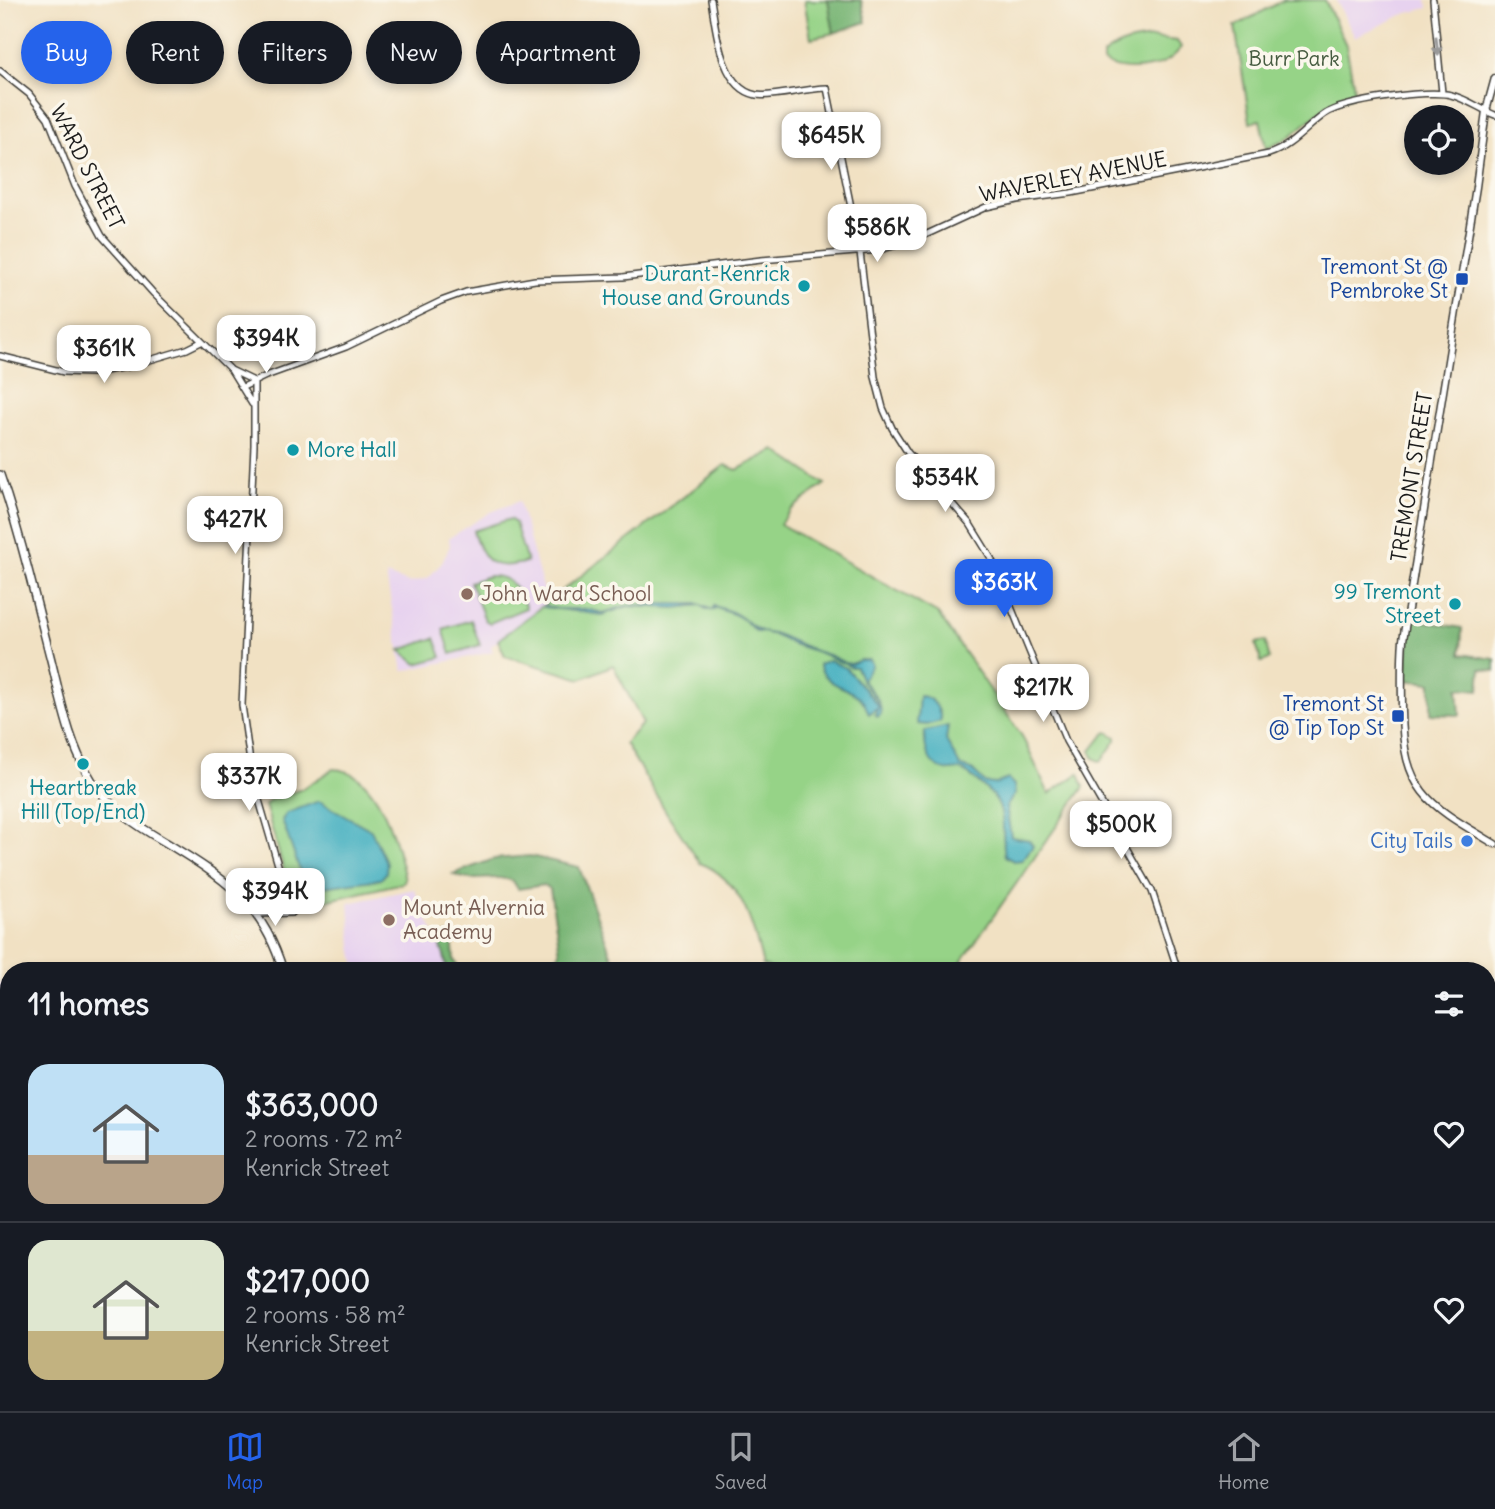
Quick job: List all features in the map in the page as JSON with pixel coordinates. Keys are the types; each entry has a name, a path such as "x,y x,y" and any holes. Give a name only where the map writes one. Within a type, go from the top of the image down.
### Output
{"main road":[{"name":"TREMONT STREET","path":"1495,78 1486,111 1475,198 1401,666 1403,742 1406,760 1413,776 1425,795 1443,812 1495,844"},
{"path":"0,475 22,547 66,720 91,778 106,799 126,818 226,881 256,914 274,945 280,962"}],"street":[{"path":"711,0 723,58 737,84 756,95 827,88 860,252 877,390 892,428 908,453 970,524 991,558 1066,741 1152,891 1175,962"},
{"path":"1433,0 1442,93"},
{"name":"WARD STREET","path":"0,71 29,94 48,118 75,186 102,236 201,342 232,370 253,406"},
{"name":"WAVERLEY AVENUE","path":"243,387 346,347 440,301 466,292 535,280 624,277 761,260 878,250 912,241 999,203 1072,193 1269,154 1295,141 1323,115 1348,104 1442,93 1462,99 1495,116"},
{"path":"0,356 64,372 93,373 126,367 187,349 201,342"},
{"name":"WARD STREET","path":"232,370 254,381 254,445 242,705 252,776 292,913 256,914"}],"shaded area":[{"path":"1336,0 1427,0 1428,8 1407,13 1355,37"},
{"name":"John Ward School","path":"519,501 547,603 491,646 493,652 403,671 386,575 409,583 428,578 441,564 450,546 449,538 491,512"},
{"name":"Mount Alvernia Academy","path":"414,889 445,962 355,962 349,903"}],"green space":[{"path":"804,0 828,0 834,33 811,38"},
{"path":"828,0 861,0 866,22 834,33"},
{"name":"Burr Park","path":"1284,0 1325,0 1346,45 1355,93 1327,106 1287,139 1266,149 1260,120 1250,122 1235,26"},
{"path":"1152,38 1177,41 1181,47 1166,61 1145,68 1122,68 1103,62 1103,55 1120,45"},
{"path":"775,450 825,484 792,509 780,524 938,614 1022,736 1049,794 1079,773 1084,787 961,962 762,962 750,920 736,892 714,870 700,863 625,743 643,723 613,665 581,679 505,656 498,640 725,465 737,470"},
{"path":"510,519 515,523 527,562 498,565 486,558 473,531"},
{"path":"489,576 503,578 513,584 526,608 490,623 485,620 470,582"},
{"path":"1412,619 1462,628 1461,654 1495,659 1495,671 1481,669 1479,690 1458,688 1460,715 1431,714 1431,683 1405,680"},
{"path":"471,620 480,645 451,654 443,629"},
{"path":"435,638 442,657 417,664 400,650"},
{"path":"1265,641 1270,659 1261,662 1256,643"},
{"path":"1108,732 1116,737 1116,740 1099,761 1093,757 1091,751"},
{"path":"333,769 349,772 363,781 374,795 391,829 405,879 403,883 295,908 265,805 270,800 302,789"},
{"path":"530,856 579,867 614,962 520,962 556,957 560,952 550,889 544,885 518,889 513,881 506,879 468,879 453,874 494,859"},
{"path":"452,934 455,962 445,962 436,937"}],"water":[{"path":"699,604 712,610 701,605 675,608 628,606 602,615 559,609 585,609 603,613 626,606"},
{"path":"714,606 731,612 739,616 756,628 766,633 757,632 743,619 715,607 712,610"},
{"path":"774,633 816,651 793,644 770,634"},
{"path":"829,660 846,668 879,706 862,681 856,667 844,663 869,660 872,665 862,680 878,700 881,710 877,717 875,714 878,707 869,714 861,699 831,682 819,664"},
{"path":"919,696 928,698 934,704 941,721 927,725 918,724"},
{"path":"948,726 946,740 960,766 972,770 985,783 995,784 1008,779 1014,785 1015,794 1006,806 1011,837 1029,840 1033,846 1022,860 1014,861 1005,856 1002,819 995,798 965,772 960,769 940,768 928,755 925,731"},
{"path":"319,801 371,830 387,864 386,873 381,879 306,888 282,820 287,813"}],"place":[{"name":"Tremont St @ Pembroke St","path":"1462,279"},
{"name":"Durant-Kenrick House and Grounds","path":"804,286"},
{"name":"More Hall","path":"293,450"},
{"name":"John Ward School","path":"467,594"},
{"name":"99 Tremont Street","path":"1455,604"},
{"name":"Tremont St @ Tip Top St","path":"1398,716"},
{"name":"Heartbreak Hill (Top/End)","path":"83,764"},
{"name":"City Tails","path":"1467,841"},
{"name":"Mount Alvernia Academy","path":"389,920"}]}
